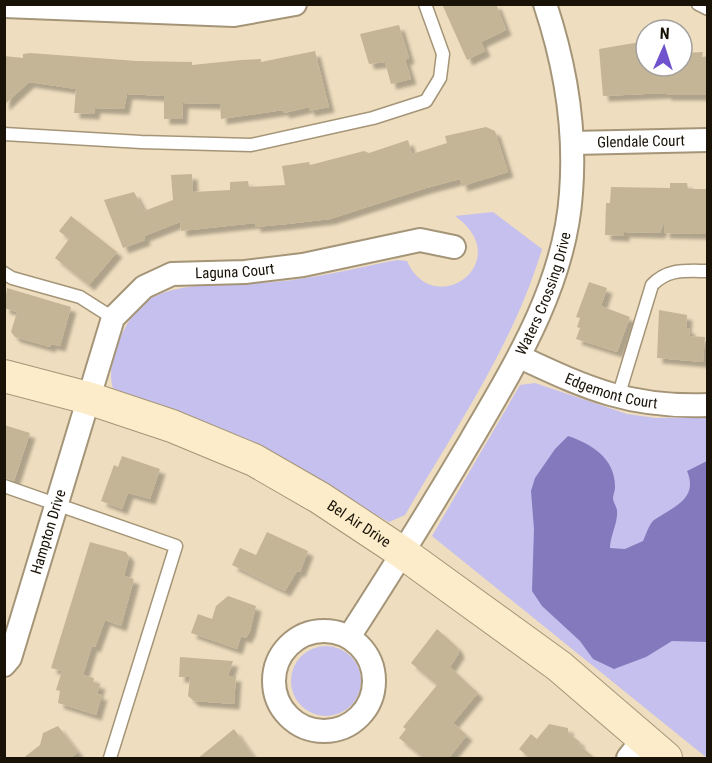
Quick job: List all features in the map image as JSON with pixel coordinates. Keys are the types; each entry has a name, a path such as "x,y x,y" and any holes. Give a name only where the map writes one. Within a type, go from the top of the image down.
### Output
{"street":[{"path":"4,6 234,15 295,4"},
{"name":"Waters Crossing Drive","path":"349,637 403,553 520,357 547,296 561,249 571,195 573,143 558,44 545,4"},
{"name":"Glendale Court","path":"573,143 708,140"},
{"name":"Laguna Court","path":"88,398 113,318 144,287 172,274 245,272 303,265 420,240 454,247"},
{"name":"Edgemont Court","path":"520,357 582,386 618,397 674,406 708,405"},
{"name":"Bel Air Drive","path":"4,376 88,398 172,426 254,460 320,498 403,553 559,666 646,752"},
{"name":"Hampton Drive","path":"4,665 10,658 88,398"},
{"path":"318,631 334,632 349,637 362,648 371,662 375,679 373,695 365,711 353,722 338,729 321,731 304,727 290,718 280,704 275,689 275,673 280,658 290,645 303,636 318,631"}],"lane":[{"path":"4,134 141,142 251,145 373,118 426,100 440,78 443,54 425,4"},
{"path":"698,4 708,9"},
{"path":"618,397 652,285 661,275 673,271 708,271"},
{"path":"4,273 12,278 80,297 113,318"},
{"path":"4,486 176,546 110,759"}],"shaded area":[{"path":"493,212 542,249 530,285 499,353 463,419 405,515 389,522 252,446 113,388 112,365 120,338 135,313 153,297 182,288 290,280 397,260 407,261 419,278 435,286 451,285 465,278 475,266 478,251 472,233 455,216"},
{"path":"535,383 627,414 656,418 707,417 707,758 432,536 520,385"},
{"path":"568,436 594,448 607,461 611,469 615,488 613,500 617,516 610,548 625,549 643,541 652,522 676,506 687,495 690,481 687,471 707,461 707,642 672,641 646,657 614,669 593,659 580,641 542,606 532,591 534,529 531,491 535,478 555,449"},
{"path":"326,646 345,652 355,662 361,681 355,700 345,710 326,716 307,710 297,700 291,681 297,662 307,652"}],"building":[{"path":"442,4 496,4 506,30 481,42 485,51 467,60"},
{"path":"399,25 409,58 405,60 411,79 391,84 385,62 369,64 360,34"},
{"path":"634,43 634,78 694,78 694,52 703,52 702,57 708,57 707,95 666,95 666,93 603,96 599,49"},
{"path":"315,51 329,107 309,111 309,107 284,113 283,110 221,119 220,104 183,103 182,119 164,119 164,96 127,94 124,109 95,108 94,114 74,113 76,89 29,82 4,105 4,56 23,58 23,54 30,53 137,61 192,62 192,65 261,59 261,62"},
{"path":"486,127 495,131 508,172 462,186 460,179 330,219 255,227 255,223 181,231 180,222 144,236 145,240 123,248 104,200 134,192 144,211 173,200 171,175 192,174 193,192 230,190 230,182 248,181 249,187 285,185 282,166 309,162 310,165 364,151 369,153 408,140 412,154 447,143 445,136"},
{"path":"670,183 687,183 688,189 708,189 708,234 664,233 664,222 660,233 624,232 624,236 605,235 606,203 610,203 611,187 670,188"},
{"path":"71,216 117,252 89,285 55,258 69,239 59,231"},
{"path":"589,282 607,288 601,306 630,317 617,352 576,339 580,328 577,327 580,318 576,317"},
{"path":"7,288 71,307 60,346 51,344 50,347 15,337 11,332 17,312 4,308"},
{"path":"659,310 687,315 686,328 690,329 689,336 705,337 703,362 657,358"},
{"path":"4,425 30,433 14,481 4,478"},
{"path":"122,456 160,469 150,499 128,493 122,509 101,501 114,465 118,467"},
{"path":"267,532 308,551 300,572 297,571 285,591 232,565 240,548 256,555"},
{"path":"90,542 126,552 129,557 124,576 134,579 121,626 105,620 95,647 92,646 83,675 94,678 93,682 100,684 97,694 102,695 96,715 58,703 60,691 56,690 62,671 51,668"},
{"path":"228,596 256,606 250,631 246,638 241,636 237,649 191,633 198,614 212,619 216,606"},
{"path":"437,629 457,647 459,653 450,667 478,693 453,723 467,735 448,759 425,759 399,738 406,729 403,727 437,685 411,663"},
{"path":"180,657 233,661 228,676 236,676 234,704 194,701 188,696 190,677 179,677"},
{"path":"549,724 568,728 568,733 596,759 531,759 519,749 531,734 537,739"},
{"path":"58,726 78,752 69,759 22,759 40,745 43,733"},
{"path":"234,729 255,759 197,759"}]}
